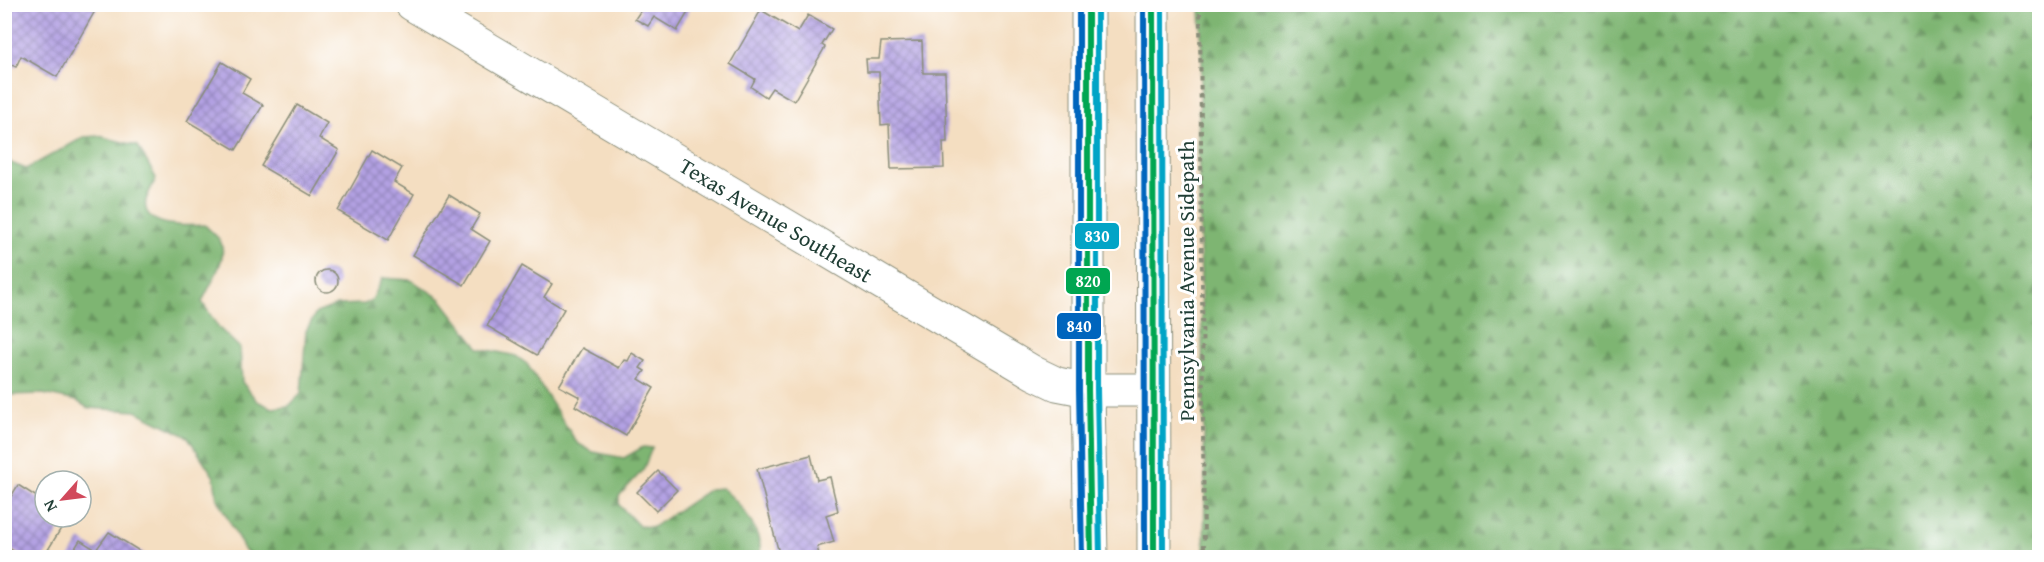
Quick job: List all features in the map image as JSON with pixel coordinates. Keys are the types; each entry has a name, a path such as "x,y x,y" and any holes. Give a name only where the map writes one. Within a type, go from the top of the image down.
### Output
{"main road":[{"name":"Texas Avenue Southeast","path":"412,4 1034,373 1057,384 1088,390 1154,390"},
{"path":"1088,4 1088,390 1091,558"},
{"path":"1153,4 1154,558"}],"path":[{"name":"Pennsylvania Avenue Sidepath","path":"1200,4 1204,558"}],"green space":[{"path":"1200,5 2039,5 2039,557 1204,557 1205,485 1198,136 1202,63"},
{"path":"99,136 138,146 156,178 146,200 146,209 150,216 167,224 205,225 219,239 222,246 221,262 202,302 218,327 240,348 242,382 257,401 272,408 289,406 301,394 306,331 316,313 337,305 365,304 372,300 383,278 411,280 441,299 479,348 516,356 527,364 577,443 593,452 624,458 643,447 652,448 643,470 619,496 619,505 639,526 653,527 710,489 722,488 749,519 758,538 760,557 256,558 245,551 217,498 214,477 188,437 136,411 88,408 77,401 43,394 5,395 5,157 11,163 26,169 84,137"}],"building":[{"path":"6,4 99,4 57,77 21,56 16,67 4,61 4,8"},
{"path":"633,4 693,4 677,31 654,17 648,26 635,19 641,10"},
{"path":"761,10 798,32 808,15 832,29 822,45 825,47 794,101 772,88 766,97 751,87 755,79 730,64"},
{"path":"922,41 923,73 945,73 947,142 943,142 944,168 891,169 889,124 881,125 879,72 867,72 866,59 879,59 881,42"},
{"path":"222,62 250,79 242,93 263,105 236,150 187,121"},
{"path":"297,105 327,123 319,138 339,150 312,196 261,166"},
{"path":"372,150 402,168 394,182 414,194 388,240 338,211"},
{"path":"449,195 480,214 471,229 490,241 464,285 413,255"},
{"path":"522,266 552,284 544,297 564,309 537,355 487,326"},
{"path":"327,270 337,277 338,281 331,291 327,292 317,285 316,281 323,271"},
{"path":"582,348 619,368 624,360 628,361 632,353 645,361 640,368 645,371 639,379 654,388 626,436 575,406 580,397 559,386"},
{"path":"811,455 817,480 830,477 838,511 826,515 834,542 817,547 820,558 780,557 757,469"},
{"path":"658,471 677,490 656,511 637,492"},
{"path":"18,485 33,495 33,529 61,529 43,558 24,558 4,545 4,508"},
{"path":"109,532 146,555 145,558 69,558 80,540 96,550"}],"transit line":[{"name":"840","path":"1079,4 1079,390 1082,558"},
{"name":"820","path":"1088,4 1088,390 1091,558"},
{"name":"830","path":"1097,4 1097,390 1100,558"},
{"name":"840","path":"1144,4 1145,558"},
{"name":"820","path":"1153,4 1154,558"},
{"name":"830","path":"1162,4 1163,558"}]}
